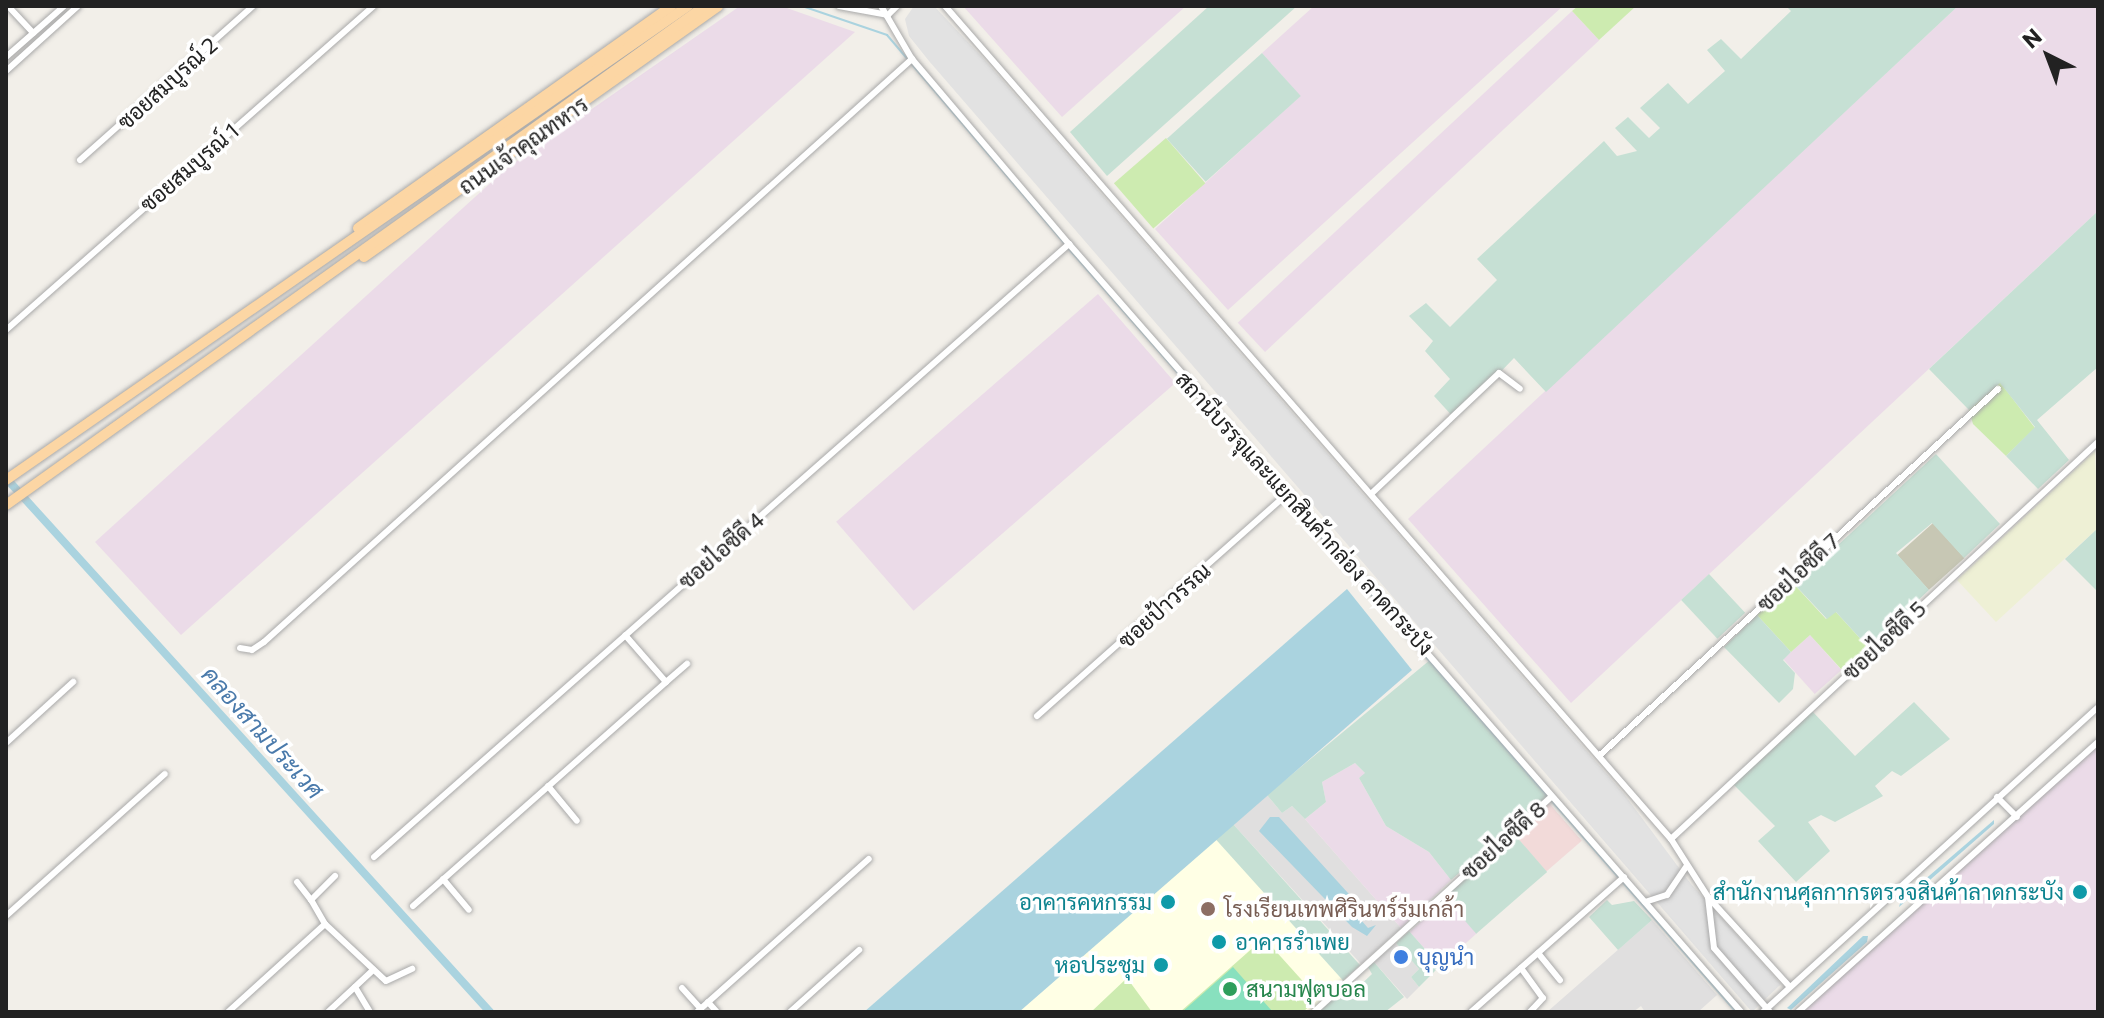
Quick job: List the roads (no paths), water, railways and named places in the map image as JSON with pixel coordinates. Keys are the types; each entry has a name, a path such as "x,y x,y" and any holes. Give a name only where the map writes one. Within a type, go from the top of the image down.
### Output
{"main road":[{"name":"ถนนเจ้าคุณทหาร","path":"314,265 342,240 671,6"},
{"name":"ถนนเจ้าคุณทหาร","path":"6,505 324,279 688,6"},
{"name":"ถนนเจ้าคุณทหาร","path":"6,480 314,265 705,6"},
{"name":"ถนนเจ้าคุณทหาร","path":"324,279 374,251 718,6"}],"street":[{"path":"8,6 33,33"},
{"path":"6,57 64,6"},
{"path":"6,71 78,6"},
{"name":"ซอยสมบูรณ์ 2","path":"80,160 253,6"},
{"name":"ซอยสมบูรณ์ 1","path":"6,330 373,6"},
{"path":"839,6 888,15 897,6"},
{"name":"สถานีบรรจุและแยกสินค้ากล่อง ลาดกระบัง","path":"881,6 912,59 1069,244 1289,492 1549,799 1741,1012"},
{"path":"945,6 1671,839 1686,867 1708,897 1788,985"},
{"path":"240,648 252,650 264,642 912,59"},
{"name":"ซอยไอซีดี 4","path":"374,857 1069,244"},
{"path":"1371,494 1499,373 1520,389"},
{"name":"ซอยไอซีดี 7","path":"1599,756 1998,389"},
{"name":"ซอยไอซีดี 5","path":"1671,839 2098,442"},
{"name":"ซอยป้าวรรณ","path":"1037,716 1289,492"},
{"path":"625,635 666,682"},
{"path":"413,906 687,664"},
{"path":"6,743 73,682"},
{"path":"1708,897 1714,948 1766,1010 1788,985 2098,707"},
{"path":"1798,1012 2098,742"},
{"path":"6,916 165,774"},
{"path":"548,786 577,821"},
{"path":"1997,797 2017,817"},
{"name":"ซอยไอซีดี 8","path":"1314,1012 1549,799"},
{"path":"682,988 699,1011 869,859"},
{"path":"1645,902 1667,895 1686,867"},
{"path":"311,900 335,876"},
{"path":"443,879 469,910"},
{"path":"1471,1012 1621,879"},
{"path":"297,882 325,924 373,970 391,981 412,969"},
{"path":"228,1012 325,924"},
{"path":"790,1012 859,950"},
{"path":"1538,953 1560,980"},
{"path":"1521,968 1543,998 1530,1012"},
{"path":"328,1012 373,970"},
{"path":"355,987 370,1012"},
{"path":"708,1002 717,1012"}],"water":[{"path":"1347,589 1412,670 1019,1012 864,1012"},
{"path":"1270,817 1279,817 1367,914 1361,920 1368,928 1376,925 1367,936 1352,927 1259,831"},
{"path":"1994,820 1994,824 1899,907 1901,900"},
{"path":"1863,936 1868,936 1867,942 1791,1010 1787,1008"}],"waterway":[{"path":"802,6 887,35 1064,243"},
{"path":"1068,248 1283,493"},
{"name":"คลองสามประเวศ","path":"6,478 490,1012"},
{"path":"1287,498 1736,1012"}],"place":[{"name":"สำนักงานศุลกากรตรวจสินค้าลาดกระบัง","path":"2080,892"},
{"name":"อาคารคหกรรม","path":"1168,902"},
{"name":"โรงเรียนเทพศิรินทร์ร่มเกล้า","path":"1208,909"},
{"name":"อาคารรำเพย","path":"1219,942"},
{"name":"บุญนำ","path":"1401,957"},
{"name":"หอประชุม","path":"1161,965"},
{"name":"สนามฟุตบอล","path":"1230,989"}]}
